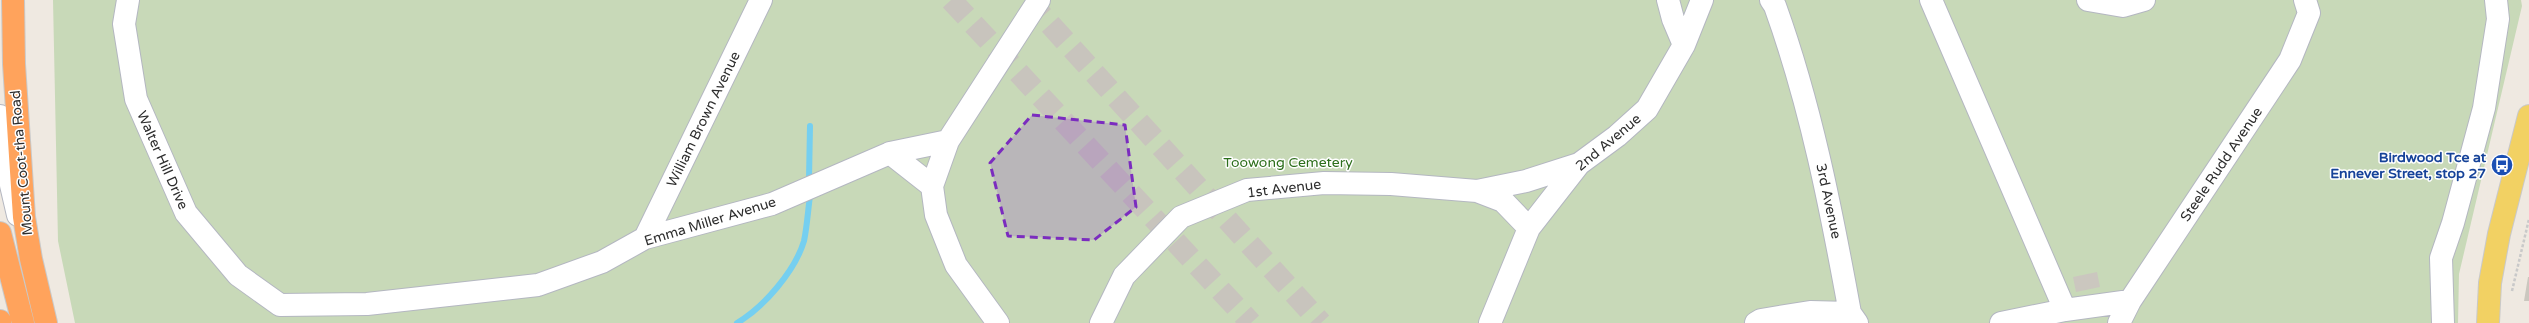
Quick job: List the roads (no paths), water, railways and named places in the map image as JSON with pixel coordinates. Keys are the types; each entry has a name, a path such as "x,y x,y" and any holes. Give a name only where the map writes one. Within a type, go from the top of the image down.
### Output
{"highway":[{"name":"Mount Coot-tha Road","path":"13,0 14,64 22,192 28,245 46,323"},
{"path":"0,233 23,323"}],"main road":[{"path":"2488,323 2490,283 2498,241 2529,116"}],"lane":[{"name":"Walter Hill Drive","path":"128,0 124,24 136,99 186,213 238,275 278,314"},
{"name":"William Brown Avenue","path":"645,238 761,0"},
{"path":"998,323 956,265 936,216 932,186 948,141 1039,0"},
{"path":"1668,0 1673,19 1684,46"},
{"name":"2nd Avenue","path":"1490,323 1529,228 1579,164 1617,136 1647,110 1684,46 1702,0"},
{"name":"3rd Avenue","path":"1756,323 1761,320 1810,312 1853,318 1827,185 1796,64 1776,6 1771,0"},
{"path":"1931,0 2065,310"},
{"path":"2088,0 2123,6 2144,0"},
{"name":"Steele Rudd Avenue","path":"2119,323 2130,300 2290,60 2309,13 2305,0"},
{"path":"2443,323 2441,258 2454,223 2484,108 2498,19 2496,0"},
{"path":"0,116 11,185 28,245"},
{"name":"Emma Miller Avenue","path":"278,314 538,285 602,262 645,238 772,204 890,153 948,141"},
{"path":"890,153 932,186"},
{"path":"1477,191 1526,181 1579,164"},
{"name":"1st Avenue","path":"1101,323 1124,276 1181,217 1247,190 1324,182 1391,184 1477,191"},
{"path":"1477,191 1503,201 1529,228"},
{"path":"2001,323 2065,310 2130,300"}],"waterway":[{"path":"809,179 810,126"},
{"path":"737,323 758,308 768,298 794,264 804,241 810,196"}],"tunnel":[{"path":"951,0 1251,323"},
{"path":"1028,0 1321,323"}],"place":[{"name":"Birdwood Tce at Ennever Street, stop 27","path":"2502,165"}],"park label":[{"name":"Toowong Cemetery","path":"1288,162"}]}
